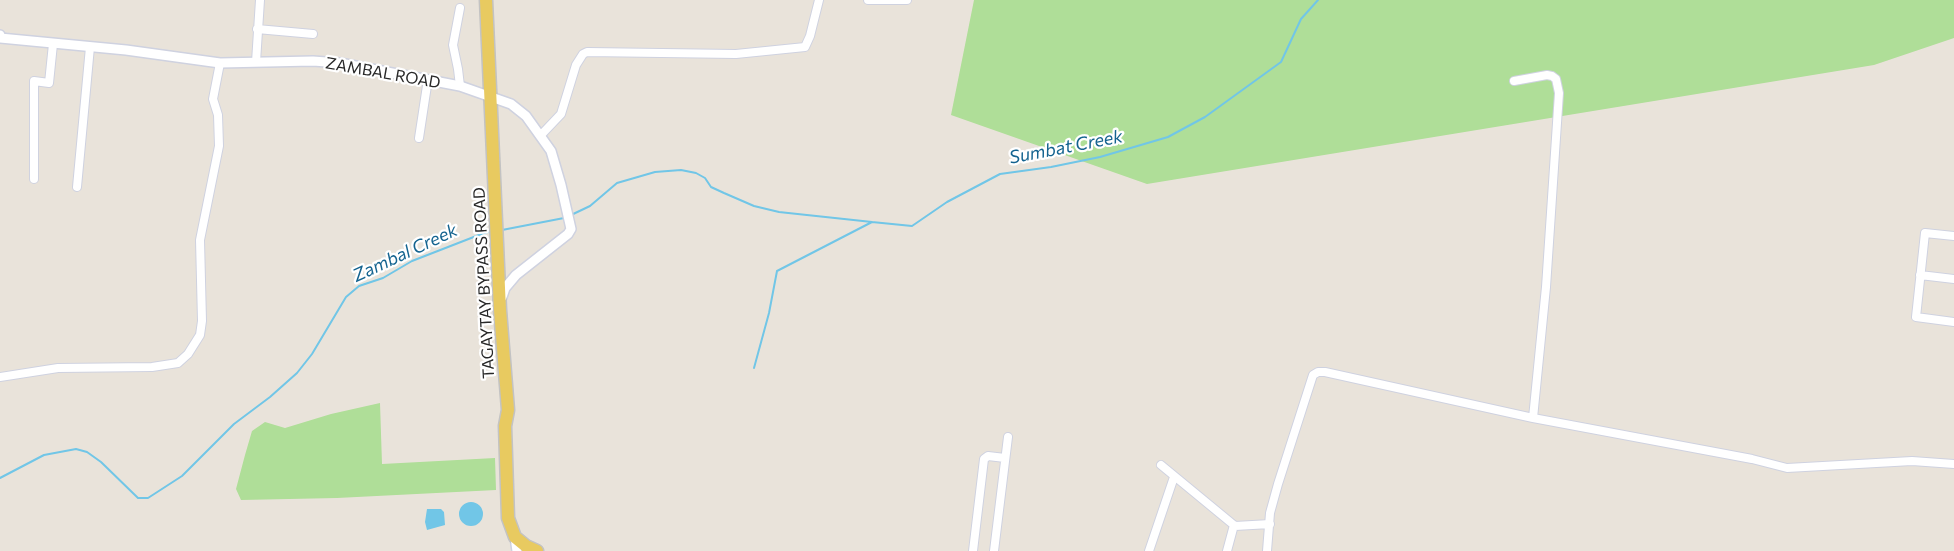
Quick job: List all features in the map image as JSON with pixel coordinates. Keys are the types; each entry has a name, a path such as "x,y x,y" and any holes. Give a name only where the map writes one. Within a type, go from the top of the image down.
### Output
{"main road":[{"name":"TAGAYTAY BYPASS ROAD","path":"486,0 497,262 508,410 505,426 508,518 515,537"},
{"path":"515,537 537,551"}],"street":[{"path":"256,62 260,0"},
{"path":"541,135 561,114 574,72 583,54 587,52 736,54 805,47 819,0"},
{"path":"868,0 907,0"},
{"path":"460,9 453,45 460,86"},
{"path":"257,29 313,34"},
{"path":"0,36 0,44"},
{"name":"ZAMBAL ROAD","path":"0,36 220,63 340,63 460,86 519,109 541,135 553,158 572,228 570,233 528,264 508,283 503,292 500,310"},
{"path":"34,179 34,81 49,83 53,44"},
{"path":"77,187 90,47"},
{"path":"0,377 58,368 152,367 178,363 188,354 200,335 202,321 200,240 219,146 218,115 213,99 220,63"},
{"path":"1514,81 1552,76 1556,80 1559,93 1546,287 1533,418"},
{"path":"419,138 428,79"},
{"path":"1954,236 1925,233 1916,317 1954,322"},
{"path":"1920,275 1954,279"},
{"path":"1267,551 1275,494 1313,375 1318,372 1533,418 1718,452 1787,468 1912,461 1954,464"},
{"path":"994,551 1008,437"},
{"path":"973,551 984,459 988,456 1005,458"},
{"path":"1161,465 1234,525 1269,524"},
{"path":"1149,551 1174,477"},
{"path":"1227,551 1234,525"},
{"path":"515,537 517,551"}],"green space":[{"path":"974,0 1954,0 1954,38 1874,65 1147,184 951,115"},
{"path":"380,403 382,464 495,458 496,490 241,500 236,489 252,431 265,422 285,428 331,414"}],"water":[{"path":"471,502 479,506 483,514 479,522 471,526 463,522 459,514 463,506"},
{"path":"427,509 441,509 444,512 445,525 427,530 425,522"}],"waterway":[{"name":"Sumbat Creek","path":"754,368 769,313 777,271 872,222 912,226 947,202 1000,174 1100,157 1168,137 1205,117 1281,62 1301,19 1318,0"},
{"name":"Zambal Creek","path":"569,216 590,206 617,183 655,172 681,170 696,173 705,178 711,187 754,206 779,212 872,222"},
{"name":"Zambal Creek","path":"502,230 564,218"},
{"name":"Zambal Creek","path":"0,478 44,455 76,449 87,452 101,462 138,498 148,498 182,476 234,424 297,373 312,354 346,297 359,286 383,278 412,261 493,231"}]}
